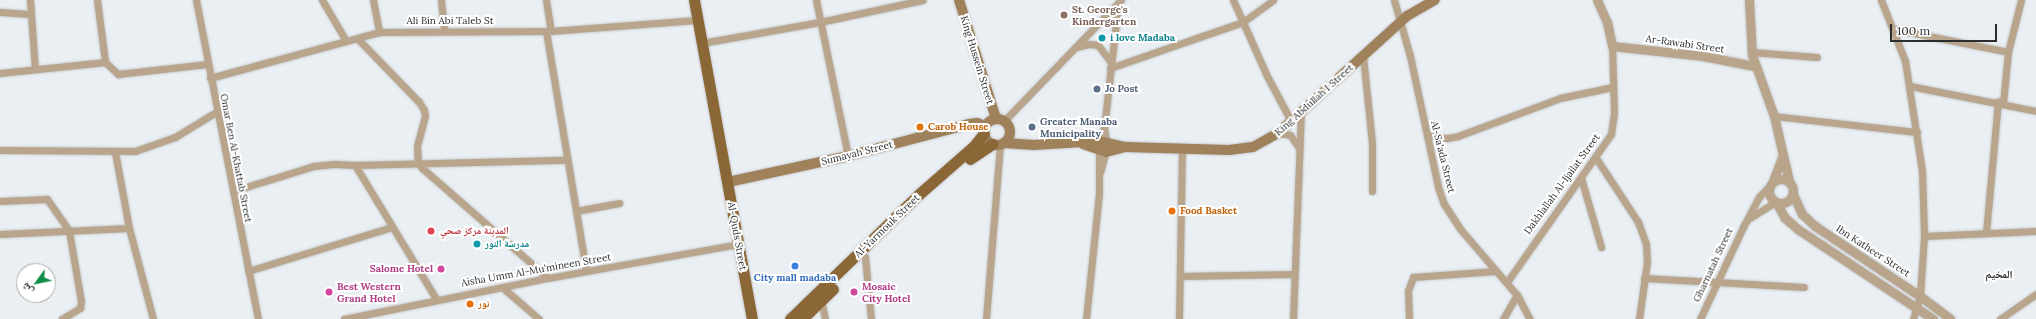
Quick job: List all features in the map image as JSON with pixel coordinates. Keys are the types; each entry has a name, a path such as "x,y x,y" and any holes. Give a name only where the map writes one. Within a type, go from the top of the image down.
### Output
{"main road":[{"name":"Al-Quds Street","path":"694,0 738,260 750,318"},
{"name":"King Hussein Street","path":"959,0 1000,120 1010,132 998,144"},
{"name":"King Abdullah I Street","path":"1103,146 1241,149 1253,147 1278,133 1400,22 1435,0"},
{"path":"1000,120 984,129 998,144 1083,144 1103,146"},
{"name":"Sumayah Street","path":"725,183 848,156 969,124 977,123 984,129"},
{"name":"Al-Yarmouk Street","path":"790,319 918,195 974,146 984,129"},
{"name":"Al-Yarmouk Street","path":"802,319 940,186 998,144"},
{"name":"Al-Quds Street","path":"725,183 733,246 738,260"}],"street":[{"path":"30,0 29,14 35,69"},
{"path":"97,0 105,62 118,74 207,64"},
{"name":"Omar Ben Al-Khattab Street","path":"196,0 207,64 218,111 232,191 258,319"},
{"path":"322,0 345,39"},
{"path":"373,0 379,32"},
{"path":"441,0 444,30"},
{"path":"546,0 566,160 586,271"},
{"path":"816,0 848,156"},
{"path":"702,43 820,22 923,0"},
{"path":"1233,0 1291,121"},
{"path":"1110,65 1243,22 1273,0"},
{"name":"Al-Sa'ada Street","path":"1394,0 1444,204 1461,230 1517,295 1530,319"},
{"name":"Dakhlallah Al-Ijailat Street","path":"1507,282 1551,217 1596,158 1611,134 1613,87 1612,46 1607,22 1597,0"},
{"path":"1747,220 1775,202 1787,201 1793,194 1782,157 1774,116 1754,66 1751,52 1750,0"},
{"path":"1881,0 1894,29 1910,86 1922,171 1924,236 1920,296 1913,319"},
{"path":"1986,233 2000,103 2008,52 2021,0"},
{"path":"1000,120 1076,47 1119,2"},
{"path":"1086,319 1110,65 1119,2"},
{"path":"0,12 29,14"},
{"name":"Ali Bin Abi Taleb St","path":"210,78 345,39 358,39 379,32 444,30 549,31 697,20"},
{"path":"1894,29 2008,52"},
{"path":"358,39 419,102 424,110 425,116 417,146 418,164 548,278"},
{"path":"1076,47 1098,45 1110,65"},
{"name":"Ar-Rawabi Street","path":"1612,46 1703,56 1754,66"},
{"path":"1751,52 1817,57"},
{"path":"1363,56 1372,142 1372,191"},
{"path":"0,73 105,62"},
{"path":"1910,86 2036,111"},
{"path":"1427,135 1447,138 1458,136 1560,98 1613,87"},
{"path":"0,150 115,152 153,146 195,126 218,111"},
{"path":"1293,319 1293,274 1301,112"},
{"path":"1774,116 1917,132"},
{"path":"1278,133 1290,135 1299,148"},
{"path":"986,319 998,144"},
{"path":"1179,319 1182,148"},
{"path":"115,152 129,228 153,319"},
{"name":"Gharnatah Street","path":"1700,319 1747,220 1759,198 1772,182 1782,157"},
{"path":"1596,158 1644,235 1647,252 1639,319"},
{"path":"232,191 314,166 566,160"},
{"path":"355,165 436,299"},
{"path":"1581,178 1601,247"},
{"path":"1789,182 1781,179 1772,182 1769,196 1775,202 1785,218 1799,230 1933,319"},
{"name":"Ibn Katheer Street","path":"1793,194 1802,214 1815,226 1920,296 1950,319"},
{"path":"0,201 47,199 69,231 81,301 80,308 62,319"},
{"path":"576,211 619,203"},
{"path":"248,271 392,227"},
{"path":"0,234 129,228"},
{"path":"1924,236 2036,231"},
{"name":"Aisha Umm Al-Mu'mineen Street","path":"344,319 375,316 436,299 586,271 733,246"},
{"path":"865,257 871,319"},
{"path":"1409,319 1408,290 1413,277 1496,271"},
{"path":"1180,276 1293,274"},
{"path":"1644,278 1804,287"},
{"path":"502,287 539,319"},
{"path":"2000,319 2036,294"},
{"path":"1503,319 1517,295"},
{"path":"821,300 825,319"}],"place":[{"name":"St. George's Kindergarten","path":"1064,15"},
{"name":"i love Madaba","path":"1102,38"},
{"name":"Jo Post","path":"1097,89"},
{"name":"Carob House","path":"920,127"},
{"name":"Greater Manaba Municipality","path":"1032,127"},
{"name":"Food Basket","path":"1172,211"},
{"name":"المدينة مركز صحي","path":"431,231"},
{"name":"مدرسة النور","path":"477,244"},
{"name":"City mall madaba","path":"795,266"},
{"name":"Salome Hotel","path":"441,269"},
{"name":"Best Western Grand Hotel","path":"329,292"},
{"name":"Mosaic City Hotel","path":"854,292"},
{"name":"نور","path":"470,304"}],"district":[{"name":"المخيم","path":"1999,274"}]}
